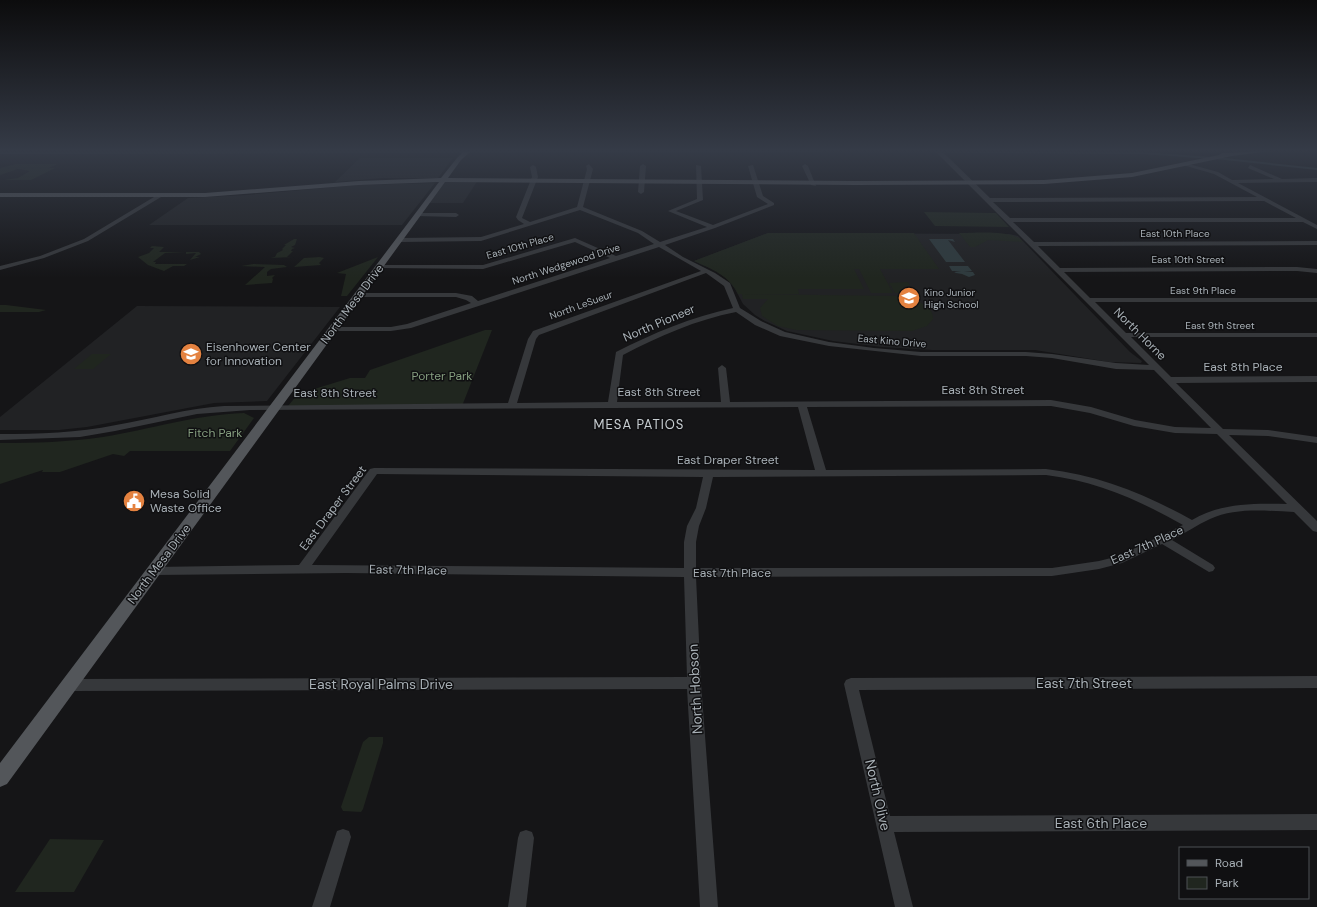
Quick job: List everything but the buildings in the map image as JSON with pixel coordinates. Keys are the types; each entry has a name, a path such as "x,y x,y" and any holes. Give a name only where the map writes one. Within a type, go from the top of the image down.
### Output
{"main road":[{"path":"0,195 159,196 236,193"},
{"name":"North Mesa Drive","path":"0,778 434,193"}],"street":[{"path":"529,193 519,217 522,221 529,224"},
{"path":"580,208 584,193"},
{"path":"700,193 700,200 670,211 713,227"},
{"name":"North Wedgewood Drive","path":"333,329 391,329 408,326 713,227 772,204 760,197 759,193"},
{"name":"North Horne","path":"981,193 1297,508 1312,518 1317,528"},
{"path":"1254,193 1317,227"},
{"path":"0,268 42,257 68,248 99,234 159,196"},
{"path":"988,200 1265,199"},
{"path":"400,240 481,239 580,208 633,229 706,271 727,285 738,309"},
{"path":"418,215 456,215"},
{"path":"1009,220 1317,218"},
{"name":"East 10th Place","path":"380,266 483,267 575,240 614,258"},
{"name":"East 10th Place","path":"1032,244 1317,243"},
{"name":"East 10th Street","path":"1058,270 1297,269 1317,271"},
{"name":"North LeSueur","path":"512,406 532,339 536,333 546,328 706,271"},
{"path":"358,295 456,295 469,298 477,304"},
{"name":"East 9th Place","path":"1088,300 1317,300"},
{"name":"East Kino Drive","path":"738,309 758,323 783,334 828,344 921,354 1052,356 1116,366 1156,368"},
{"name":"North Pioneer","path":"612,405 619,354 637,344 709,315 738,309"},
{"name":"East 9th Street","path":"1124,335 1317,335"},
{"path":"722,368 726,405"},
{"name":"East 8th Place","path":"1168,380 1317,379"},
{"name":"East 8th Street","path":"0,436 53,436 82,434 212,409 275,407 1051,403 1090,410 1154,427 1190,431 1268,433 1317,440"},
{"path":"802,404 821,472"},
{"name":"East Draper Street","path":"303,569 374,471 708,474 1029,471 1067,473 1085,477 1127,491 1192,525"},
{"name":"North Hobson","path":"708,474 701,508 693,526 690,542 690,573 694,682 709,907"},
{"name":"East 7th Place","path":"154,571 303,569 690,573 1052,572 1100,565 1122,559 1192,525 1207,516 1227,510 1250,507 1297,508"},
{"path":"1162,539 1209,568"},
{"name":"East Royal Palms Drive","path":"69,685 694,682"},
{"name":"East 7th Street","path":"851,684 1317,682"},
{"name":"North Olive","path":"851,684 904,907"},
{"name":"East 6th Place","path":"885,824 1317,822"},
{"path":"321,907 343,837"},
{"path":"516,907 526,838"}],"shaded area":[{"path":"266,193 427,193 402,225 149,225 188,198"},
{"path":"434,193 469,193 463,203 427,203"},
{"name":"Kino Junior High School","path":"768,233 1009,234 1018,236 1130,352 1142,361 1141,363 1109,362 1035,350 932,350 882,347 833,341 787,331 755,315 743,304 728,280 717,271 694,261"},
{"path":"929,239 953,239 955,242 948,240 965,262 946,262"},
{"path":"949,266 968,266 972,271 964,271 973,272 975,275 969,277 956,273 954,272 961,271 952,271"},
{"name":"Eisenhower Center for Innovation","path":"137,306 340,307 267,401 214,403 87,427 59,430 0,430 0,417"}],"green space":[{"path":"924,212 996,213 1009,227 935,226"},
{"path":"768,233 914,233 939,269 880,269 893,293 871,293 859,269 854,269 864,289 798,289 799,294 738,294 725,277 694,261"},
{"path":"959,233 1003,233 1019,238 1023,242 988,240 975,247 970,247"},
{"path":"294,239 297,239 295,245 291,247 295,248 292,249 291,251 293,251 287,257 294,257 270,258 275,257 277,253 283,250 282,249 286,245 284,245"},
{"path":"152,246 164,247 159,252 186,252 165,253 153,262 156,262 155,264 187,264 184,266 173,266 164,271 148,265 138,257 149,253 154,248 150,248"},
{"path":"186,252 199,252 201,254 195,257 200,257 190,260 196,253 186,254"},
{"path":"378,257 347,296 341,296 346,274 337,273"},
{"path":"304,258 324,258 319,263 321,265 294,267"},
{"path":"253,264 284,265 287,267 271,269 267,272 267,276 275,275 272,278 272,283 245,285 265,267 241,266"},
{"path":"908,282 910,286 904,286 908,293 895,293 889,283"},
{"path":"742,294 897,296 908,298 925,305 932,314 933,319 927,326 912,331 796,330 778,326 762,316 760,308 768,299 743,299"},
{"path":"0,305 46,310 39,312 0,312"},
{"name":"Porter Park","path":"485,330 492,330 462,406 288,406 298,394 350,378 365,378 370,370"},
{"path":"92,354 111,354 93,369 74,369"},
{"name":"Fitch Park","path":"244,413 254,418 230,451 130,451 124,456 113,454 60,472 42,472 43,470 0,484 0,443 52,442 90,439 208,416"},
{"path":"369,737 383,737 383,743 363,809 361,812 343,811 341,807 363,742"},
{"path":"50,839 104,840 74,892 15,892"}],"place":[{"name":"Kino Junior High School","path":"909,298"},
{"name":"Eisenhower Center for Innovation","path":"191,354"},
{"name":"Mesa Solid Waste Office","path":"134,501"}],"district":[{"name":"MESA PATIOS","path":"639,424"}]}
